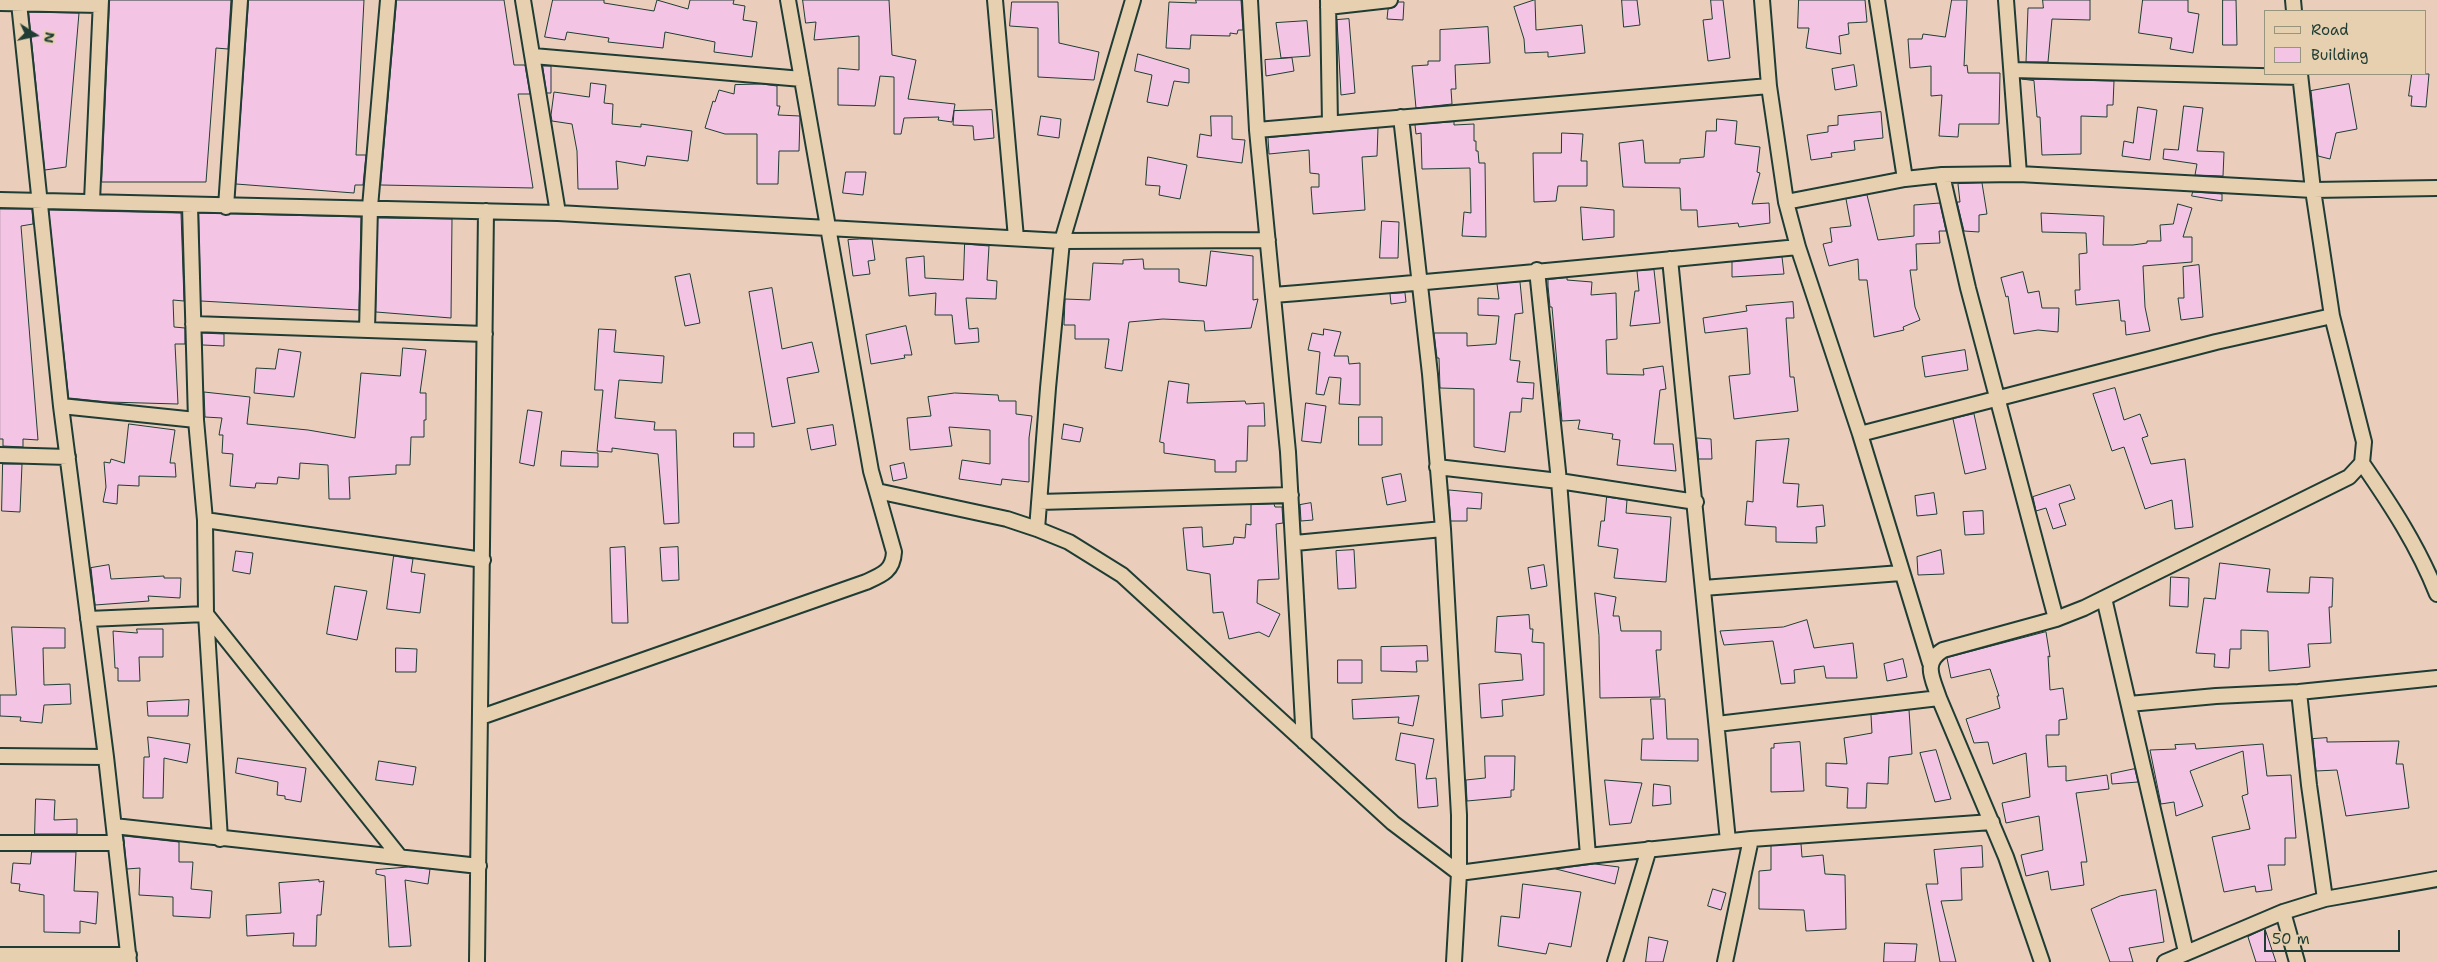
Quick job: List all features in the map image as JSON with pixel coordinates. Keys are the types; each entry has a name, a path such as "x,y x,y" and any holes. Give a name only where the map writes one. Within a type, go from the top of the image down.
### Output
{"street":[{"path":"226,207 240,0"},
{"path":"367,330 370,207 388,0"},
{"path":"523,0 558,214"},
{"path":"481,717 856,585 887,572 893,562 894,552 877,491 788,0"},
{"path":"995,0 1016,238"},
{"path":"1037,529 1062,241 1134,0"},
{"path":"1250,0 1257,130 1295,543 1304,742"},
{"path":"1330,124 1328,3 1390,0"},
{"path":"1762,0 1769,86 1786,202 1798,246 1860,434 1901,573 1930,662 1931,675 2006,857 2042,962"},
{"path":"1877,0 1905,179"},
{"path":"2006,0 2019,174"},
{"path":"0,4 101,2 92,201"},
{"path":"0,955 129,958 106,756 61,406 19,4"},
{"path":"533,56 802,79"},
{"path":"1930,662 1935,655 1943,650 2056,619 2104,598 2349,477 2362,463 2364,442 2332,316 2313,190 2300,76 2012,70"},
{"path":"1257,130 1401,116 1769,86"},
{"path":"1401,116 1418,284 1430,374 1443,530 1458,796 1459,873 1454,962"},
{"path":"1786,202 1905,179 1942,174 2019,174 2313,190 2437,188"},
{"path":"1942,174 1968,288 2056,619"},
{"path":"0,200 92,201 226,207 370,207 486,211 1062,241 1268,240"},
{"path":"190,206 196,420 205,520 206,614 220,839"},
{"path":"477,962 486,211"},
{"path":"1273,295 1418,284 1537,270 1798,246"},
{"path":"1670,259 1696,502 1728,841"},
{"path":"1537,270 1559,481 1588,856"},
{"path":"1860,434 2216,342 2332,316"},
{"path":"193,324 485,334"},
{"path":"61,406 196,420"},
{"path":"0,455 68,457"},
{"path":"2362,463 2431,564 2437,594"},
{"path":"1437,467 1559,481 1696,502"},
{"path":"877,491 1006,519 1037,529 1069,542 1122,575 1393,823 1459,873 1588,856 1728,841 1992,822"},
{"path":"1039,502 1291,495"},
{"path":"205,520 483,560"},
{"path":"1295,543 1443,530"},
{"path":"1703,588 1901,573"},
{"path":"2104,598 2186,952"},
{"path":"88,619 206,614"},
{"path":"206,614 400,857"},
{"path":"2129,704 2216,696 2299,692 2437,678"},
{"path":"2299,692 2309,785 2325,899"},
{"path":"1717,724 1939,698"},
{"path":"0,756 106,756"},
{"path":"114,826 479,866"},
{"path":"1725,962 1751,839"},
{"path":"0,843 116,843"},
{"path":"1615,962 1649,849"},
{"path":"2165,962 2283,912 2325,899 2437,879"},
{"path":"2283,912 2297,962"}],"building":[{"path":"110,0 231,0 228,49 216,48 206,182 102,182"},
{"path":"249,0 364,0 356,155 366,155 363,185 355,185 354,193 236,184"},
{"path":"397,0 504,0 514,65 525,65 530,94 518,94 533,188 381,185"},
{"path":"553,0 604,0 604,3 654,11 657,0 688,9 690,0 734,0 733,4 745,6 743,20 757,22 752,57 714,52 715,42 665,32 663,48 608,42 609,38 567,32 565,40 545,37"},
{"path":"803,0 889,0 892,55 916,60 908,99 955,104 952,122 938,120 939,117 904,118 901,134 894,134 894,77 880,76 875,106 838,105 838,68 859,70 859,36 814,40 816,22 806,23"},
{"path":"1196,0 1241,0 1243,30 1238,30 1237,34 1230,33 1230,36 1191,35 1190,49 1166,48 1169,2 1196,3"},
{"path":"1535,0 1536,30 1582,25 1585,53 1548,57 1548,52 1525,53 1524,39 1514,7"},
{"path":"1622,0 1637,0 1640,25 1624,27"},
{"path":"1711,0 1723,0 1730,58 1708,61 1703,20 1712,19"},
{"path":"1799,0 1865,0 1867,22 1848,23 1849,34 1839,36 1841,54 1806,48 1809,28 1798,28"},
{"path":"1952,0 1967,0 1964,66 1967,65 1968,73 2000,73 1999,124 1959,124 1958,137 1939,136 1942,95 1931,96 1931,66 1910,68 1908,39 1922,39 1923,34 1945,37"},
{"path":"2043,0 2090,0 2090,20 2052,19 2048,62 2026,62 2028,8 2043,8"},
{"path":"2143,0 2188,0 2188,12 2199,14 2193,53 2170,49 2172,38 2139,33"},
{"path":"2223,0 2236,0 2237,45 2223,45"},
{"path":"1012,2 1058,2 1059,43 1099,52 1094,80 1038,77 1038,28 1010,26"},
{"path":"1398,2 1404,2 1403,20 1387,19 1388,9 1395,7"},
{"path":"29,12 79,13 66,167 45,170"},
{"path":"1349,19 1355,93 1341,95 1337,20"},
{"path":"1307,21 1310,56 1281,58 1276,23"},
{"path":"1488,27 1490,63 1455,65 1456,89 1451,89 1452,104 1416,108 1412,66 1428,65 1428,61 1440,61 1440,30"},
{"path":"1138,54 1189,69 1189,83 1174,81 1168,106 1147,102 1152,75 1135,71"},
{"path":"1292,58 1294,71 1266,76 1265,60"},
{"path":"1854,65 1857,86 1835,90 1832,69"},
{"path":"543,66 551,66 551,93 547,93"},
{"path":"2429,74 2426,107 2411,106 2412,96 2409,96 2412,75"},
{"path":"2022,79 2114,81 2113,105 2107,105 2107,117 2081,116 2081,154 2042,155 2040,117 2037,117 2034,81"},
{"path":"591,83 606,85 604,103 613,104 612,124 641,127 641,124 692,131 688,161 647,156 645,166 616,161 618,189 578,189 577,151 572,124 552,121 551,115 554,92 589,97"},
{"path":"762,84 777,86 777,106 780,106 778,115 800,116 799,151 779,151 778,184 757,184 757,134 725,134 705,128 713,101 715,102 719,90 734,94 735,85"},
{"path":"2349,84 2357,129 2336,133 2330,159 2318,156 2311,91"},
{"path":"2184,106 2203,108 2197,151 2224,152 2223,176 2195,175 2197,164 2163,159 2164,149 2178,150"},
{"path":"2138,107 2157,110 2150,160 2122,156 2124,141 2133,143"},
{"path":"992,110 994,138 974,140 973,126 953,125 954,111"},
{"path":"1881,112 1883,138 1854,141 1855,150 1831,153 1832,157 1811,160 1807,135 1828,132 1828,126 1838,125 1838,116"},
{"path":"1041,116 1061,119 1059,138 1038,135"},
{"path":"1211,116 1232,116 1232,139 1245,140 1242,163 1197,157 1200,134 1211,136"},
{"path":"1717,119 1737,121 1735,144 1760,147 1757,172 1760,173 1752,204 1769,203 1770,223 1739,227 1738,223 1698,227 1697,210 1681,210 1680,188 1623,187 1619,143 1643,140 1645,163 1680,163 1680,159 1704,157 1706,131 1716,131"},
{"path":"1454,122 1454,125 1474,124 1474,141 1476,141 1479,163 1485,163 1486,237 1462,236 1464,212 1471,213 1470,168 1422,169 1421,133 1416,134 1415,125"},
{"path":"1378,128 1377,156 1362,157 1365,210 1313,214 1311,187 1319,187 1319,174 1310,173 1309,150 1269,154 1268,138"},
{"path":"1562,133 1583,134 1581,161 1587,161 1587,186 1558,186 1556,201 1534,202 1533,153 1561,153"},
{"path":"1148,157 1187,165 1180,199 1159,195 1160,186 1146,185"},
{"path":"846,172 866,172 863,195 843,193"},
{"path":"1982,183 1987,214 1979,215 1979,232 1964,231 1957,202 1960,202 1958,184"},
{"path":"2193,192 2222,194 2222,201 2192,196"},
{"path":"1867,195 1878,240 1914,236 1914,205 1940,203 1946,231 1939,231 1940,243 1916,244 1917,270 1910,270 1915,307 1920,320 1903,327 1904,330 1874,337 1867,280 1859,280 1858,259 1829,266 1823,244 1832,242 1830,228 1851,226 1846,199"},
{"path":"2178,204 2192,208 2183,237 2192,237 2192,262 2143,266 2145,307 2150,331 2126,335 2125,321 2121,321 2119,300 2076,305 2075,290 2080,290 2079,254 2087,253 2086,233 2042,232 2041,213 2104,216 2103,245 2133,245 2147,243 2147,241 2161,241 2160,225 2173,224"},
{"path":"1581,207 1614,210 1614,237 1583,240"},
{"path":"0,209 32,209 33,224 21,226 38,440 23,439 23,447 3,446 3,439 0,439"},
{"path":"49,210 181,213 184,301 173,300 174,327 185,328 185,344 175,344 178,404 108,402 69,398"},
{"path":"199,213 361,217 359,310 201,301"},
{"path":"378,218 452,219 451,318 376,312"},
{"path":"1382,221 1399,222 1398,258 1380,258"},
{"path":"872,239 875,260 868,261 870,274 853,276 848,240"},
{"path":"965,244 989,246 987,280 997,281 996,299 966,298 969,329 978,328 979,342 955,344 952,315 935,315 936,293 909,296 906,258 924,256 925,278 963,280"},
{"path":"1211,251 1253,256 1253,300 1258,299 1251,328 1205,331 1204,321 1163,319 1129,322 1122,371 1105,368 1109,339 1075,339 1075,325 1064,325 1065,299 1090,300 1093,263 1123,264 1123,260 1143,259 1144,269 1179,269 1179,282 1206,286"},
{"path":"1782,257 1784,274 1732,277 1732,262"},
{"path":"2199,265 2203,317 2181,320 2178,298 2184,298 2183,267"},
{"path":"1654,270 1660,323 1630,326 1635,291 1639,291 1637,271"},
{"path":"2023,272 2028,293 2039,291 2042,308 2059,308 2058,332 2038,330 2014,334 2008,296 2006,297 2001,278"},
{"path":"690,274 700,323 685,326 675,277"},
{"path":"1567,278 1567,280 1592,282 1591,295 1616,293 1617,339 1606,340 1607,374 1644,375 1643,369 1663,366 1666,389 1660,390 1654,444 1673,444 1676,471 1617,465 1620,440 1612,439 1613,434 1578,429 1580,420 1562,421 1548,280"},
{"path":"1520,282 1523,313 1515,314 1510,360 1520,361 1517,382 1534,383 1533,399 1522,398 1521,412 1510,412 1505,452 1474,447 1474,389 1440,388 1439,358 1437,358 1434,333 1467,333 1467,346 1496,344 1499,316 1478,315 1478,298 1499,299 1497,284"},
{"path":"772,288 782,349 812,342 819,372 787,378 795,423 772,427 749,292"},
{"path":"1405,293 1406,302 1391,304 1390,294"},
{"path":"1793,302 1794,318 1786,318 1790,377 1794,377 1798,411 1734,419 1729,376 1750,374 1747,328 1705,333 1703,318 1747,311 1746,306"},
{"path":"906,326 912,355 904,355 905,358 871,364 866,335"},
{"path":"599,329 616,330 614,352 664,356 662,383 619,380 615,418 655,422 654,430 676,430 679,523 664,524 658,454 612,448 612,452 597,451 603,390 595,390"},
{"path":"1324,329 1341,332 1334,356 1348,356 1349,364 1360,363 1360,405 1339,404 1341,378 1329,377 1324,395 1316,394 1320,352 1308,350 1312,333 1323,335"},
{"path":"202,333 224,334 224,346 203,345"},
{"path":"403,348 426,350 420,393 426,393 424,437 411,437 410,465 396,465 396,474 349,477 350,499 329,499 328,465 300,463 299,479 278,477 277,484 256,483 255,488 230,486 233,454 222,453 223,435 219,435 222,418 205,417 204,392 250,397 247,424 308,430 355,438 361,373 400,376"},
{"path":"279,349 301,352 294,397 254,393 256,368 275,369"},
{"path":"1965,350 1968,370 1925,377 1922,357"},
{"path":"1169,381 1189,384 1187,403 1245,401 1246,404 1264,403 1265,426 1248,426 1247,461 1236,461 1236,472 1215,472 1215,460 1164,453 1164,443 1160,442"},
{"path":"2115,388 2124,420 2140,414 2148,436 2142,438 2151,464 2185,459 2193,527 2175,529 2172,500 2145,509 2124,447 2112,451 2093,394"},
{"path":"955,393 998,395 999,401 1016,401 1016,414 1032,416 1029,438 1029,482 1002,479 1001,485 959,479 962,460 990,464 990,430 949,427 952,446 910,450 907,418 931,416 928,397"},
{"path":"1306,403 1326,406 1321,443 1302,441"},
{"path":"528,410 542,412 534,466 520,463"},
{"path":"1974,414 1986,469 1965,474 1953,419"},
{"path":"1359,417 1382,417 1382,445 1359,445"},
{"path":"129,424 175,430 170,463 175,463 176,477 139,476 139,486 118,485 117,504 103,502 106,487 104,462 110,463 111,459 124,463"},
{"path":"1064,424 1083,428 1080,442 1062,439"},
{"path":"833,425 836,445 811,450 807,429"},
{"path":"734,433 754,433 754,447 734,447"},
{"path":"1697,438 1711,439 1712,459 1699,459"},
{"path":"1789,439 1783,483 1799,484 1797,507 1823,505 1825,526 1816,527 1817,543 1776,542 1776,527 1745,525 1747,501 1753,502 1756,441"},
{"path":"562,451 598,453 598,467 561,466"},
{"path":"904,463 907,478 893,481 890,466"},
{"path":"3,464 22,464 20,512 2,511"},
{"path":"1401,474 1406,501 1387,505 1382,478"},
{"path":"2070,485 2075,499 2059,504 2066,525 2053,529 2046,508 2036,511 2033,497"},
{"path":"1449,490 1482,493 1481,509 1467,508 1467,521 1451,521"},
{"path":"1934,493 1937,514 1917,516 1915,496"},
{"path":"1607,497 1627,500 1626,513 1671,517 1666,582 1614,578 1618,549 1598,546 1601,521 1604,521"},
{"path":"1311,503 1313,520 1301,521 1300,505"},
{"path":"1274,504 1275,507 1282,507 1283,523 1276,524 1279,579 1258,580 1257,603 1280,614 1269,637 1259,632 1229,639 1223,612 1213,613 1210,574 1187,570 1183,528 1202,527 1203,547 1233,544 1234,537 1245,538 1246,524 1251,525 1251,505"},
{"path":"1983,511 1984,534 1965,535 1963,512"},
{"path":"625,547 628,623 612,623 610,548"},
{"path":"678,547 679,580 662,581 660,548"},
{"path":"1354,550 1356,588 1338,589 1336,551"},
{"path":"1941,550 1944,574 1918,575 1917,557"},
{"path":"236,551 253,553 250,574 233,571"},
{"path":"394,556 413,559 411,572 425,574 420,613 387,609"},
{"path":"2220,563 2270,569 2267,592 2309,593 2310,577 2333,578 2332,607 2329,607 2331,643 2308,644 2310,667 2269,671 2268,631 2241,630 2241,649 2230,649 2229,668 2214,667 2215,654 2196,653 2204,598 2215,599"},
{"path":"109,565 111,579 164,576 164,578 181,578 180,598 148,596 149,601 95,605 91,568"},
{"path":"1544,565 1547,586 1531,589 1528,568"},
{"path":"2171,577 2189,578 2188,607 2170,606"},
{"path":"335,586 367,591 357,640 327,634"},
{"path":"1595,593 1616,597 1613,616 1619,616 1621,631 1661,631 1661,650 1656,650 1660,697 1600,698 1599,636"},
{"path":"1529,615 1530,629 1533,629 1532,642 1544,643 1544,695 1502,700 1503,716 1481,718 1479,684 1523,680 1521,654 1495,652 1497,617"},
{"path":"1807,620 1814,648 1853,643 1857,678 1826,678 1824,666 1794,670 1795,683 1781,684 1773,641 1724,645 1720,631 1783,627"},
{"path":"12,627 65,628 65,648 43,648 44,685 70,684 71,704 44,705 42,723 20,721 21,717 0,716 0,695 16,695"},
{"path":"137,629 163,629 163,657 139,657 140,681 118,681 118,668 115,668 113,631 137,633"},
{"path":"2046,632 2050,657 2048,656 2050,690 2063,688 2067,719 2059,720 2059,735 2046,735 2048,767 2066,766 2066,781 2107,775 2109,789 2076,793 2087,862 2081,862 2084,885 2051,890 2048,871 2026,876 2021,855 2043,850 2039,816 2006,823 2002,803 2030,797 2026,753 1993,764 1988,742 1974,743 1966,719 2000,708 1997,696 1999,696 1990,669 1951,678 1947,658"},
{"path":"1427,646 1428,661 1416,661 1417,672 1381,671 1381,647"},
{"path":"396,648 417,649 416,672 396,672"},
{"path":"1903,659 1907,677 1887,681 1884,664"},
{"path":"1338,660 1362,660 1362,683 1338,683"},
{"path":"1419,696 1413,726 1398,723 1399,717 1353,719 1352,700"},
{"path":"1651,699 1665,699 1667,739 1698,739 1698,761 1641,760 1642,739 1653,739"},
{"path":"189,700 188,716 148,716 147,702"},
{"path":"1909,710 1912,754 1889,757 1888,784 1867,783 1866,808 1847,808 1848,788 1826,786 1826,763 1847,764 1844,738 1872,733 1871,715"},
{"path":"1401,733 1434,739 1426,779 1436,778 1438,806 1418,808 1415,764 1396,760"},
{"path":"148,737 190,744 187,763 164,758 163,798 143,798 144,757 149,757"},
{"path":"2327,738 2327,742 2399,741 2396,764 2403,764 2409,808 2346,816 2337,770 2316,771 2313,739"},
{"path":"1800,742 1804,791 1771,792 1771,748 1774,748 1774,744"},
{"path":"2195,744 2196,749 2263,744 2267,776 2291,775 2296,838 2285,838 2285,865 2268,865 2272,890 2256,892 2255,886 2224,892 2212,837 2250,829 2242,796 2248,794 2243,751 2190,771 2203,806 2176,816 2174,802 2161,804 2150,750 2176,749 2175,745"},
{"path":"1936,750 1951,799 1935,802 1920,753"},
{"path":"1485,756 1515,756 1514,790 1511,790 1511,797 1467,801 1466,780 1485,778"},
{"path":"238,758 306,768 301,802 285,799 285,796 277,795 278,782 236,773"},
{"path":"379,761 416,767 413,785 376,780"},
{"path":"2135,769 2138,782 2112,784 2111,774"},
{"path":"1605,780 1642,783 1631,823 1610,825"},
{"path":"1654,784 1670,786 1671,804 1653,806"},
{"path":"36,799 55,800 54,820 77,819 77,834 35,834"},
{"path":"124,836 179,842 179,862 193,862 191,889 212,891 210,918 173,916 173,897 139,895 140,868 127,869"},
{"path":"1801,844 1802,857 1823,855 1825,874 1845,875 1846,929 1806,931 1804,910 1759,909 1759,871 1771,870 1771,846"},
{"path":"1982,846 1983,867 1961,868 1962,900 1941,901 1956,962 1940,962 1926,884 1938,884 1934,850"},
{"path":"32,852 76,852 74,891 98,892 96,924 80,921 80,933 44,932 44,895 19,891 20,884 11,883 13,863 30,864"},
{"path":"1595,864 1619,867 1615,884 1556,869"},
{"path":"409,867 430,869 428,884 405,880 411,946 389,947 385,876 376,874 376,870"},
{"path":"319,880 319,882 324,881 321,915 317,915 316,946 293,946 294,933 247,936 246,915 281,913 279,883"},
{"path":"1523,884 1581,892 1571,947 1549,943 1546,954 1498,946 1501,916 1519,918"},
{"path":"1713,889 1726,893 1721,910 1708,906"},
{"path":"2156,890 2164,942 2129,948 2133,962 2110,962 2091,909 2120,896"},
{"path":"2265,929 2276,962 2256,962 2248,937"},
{"path":"1649,937 1668,941 1663,962 1646,962"},
{"path":"1885,943 1917,944 1915,962 1884,962"}]}
